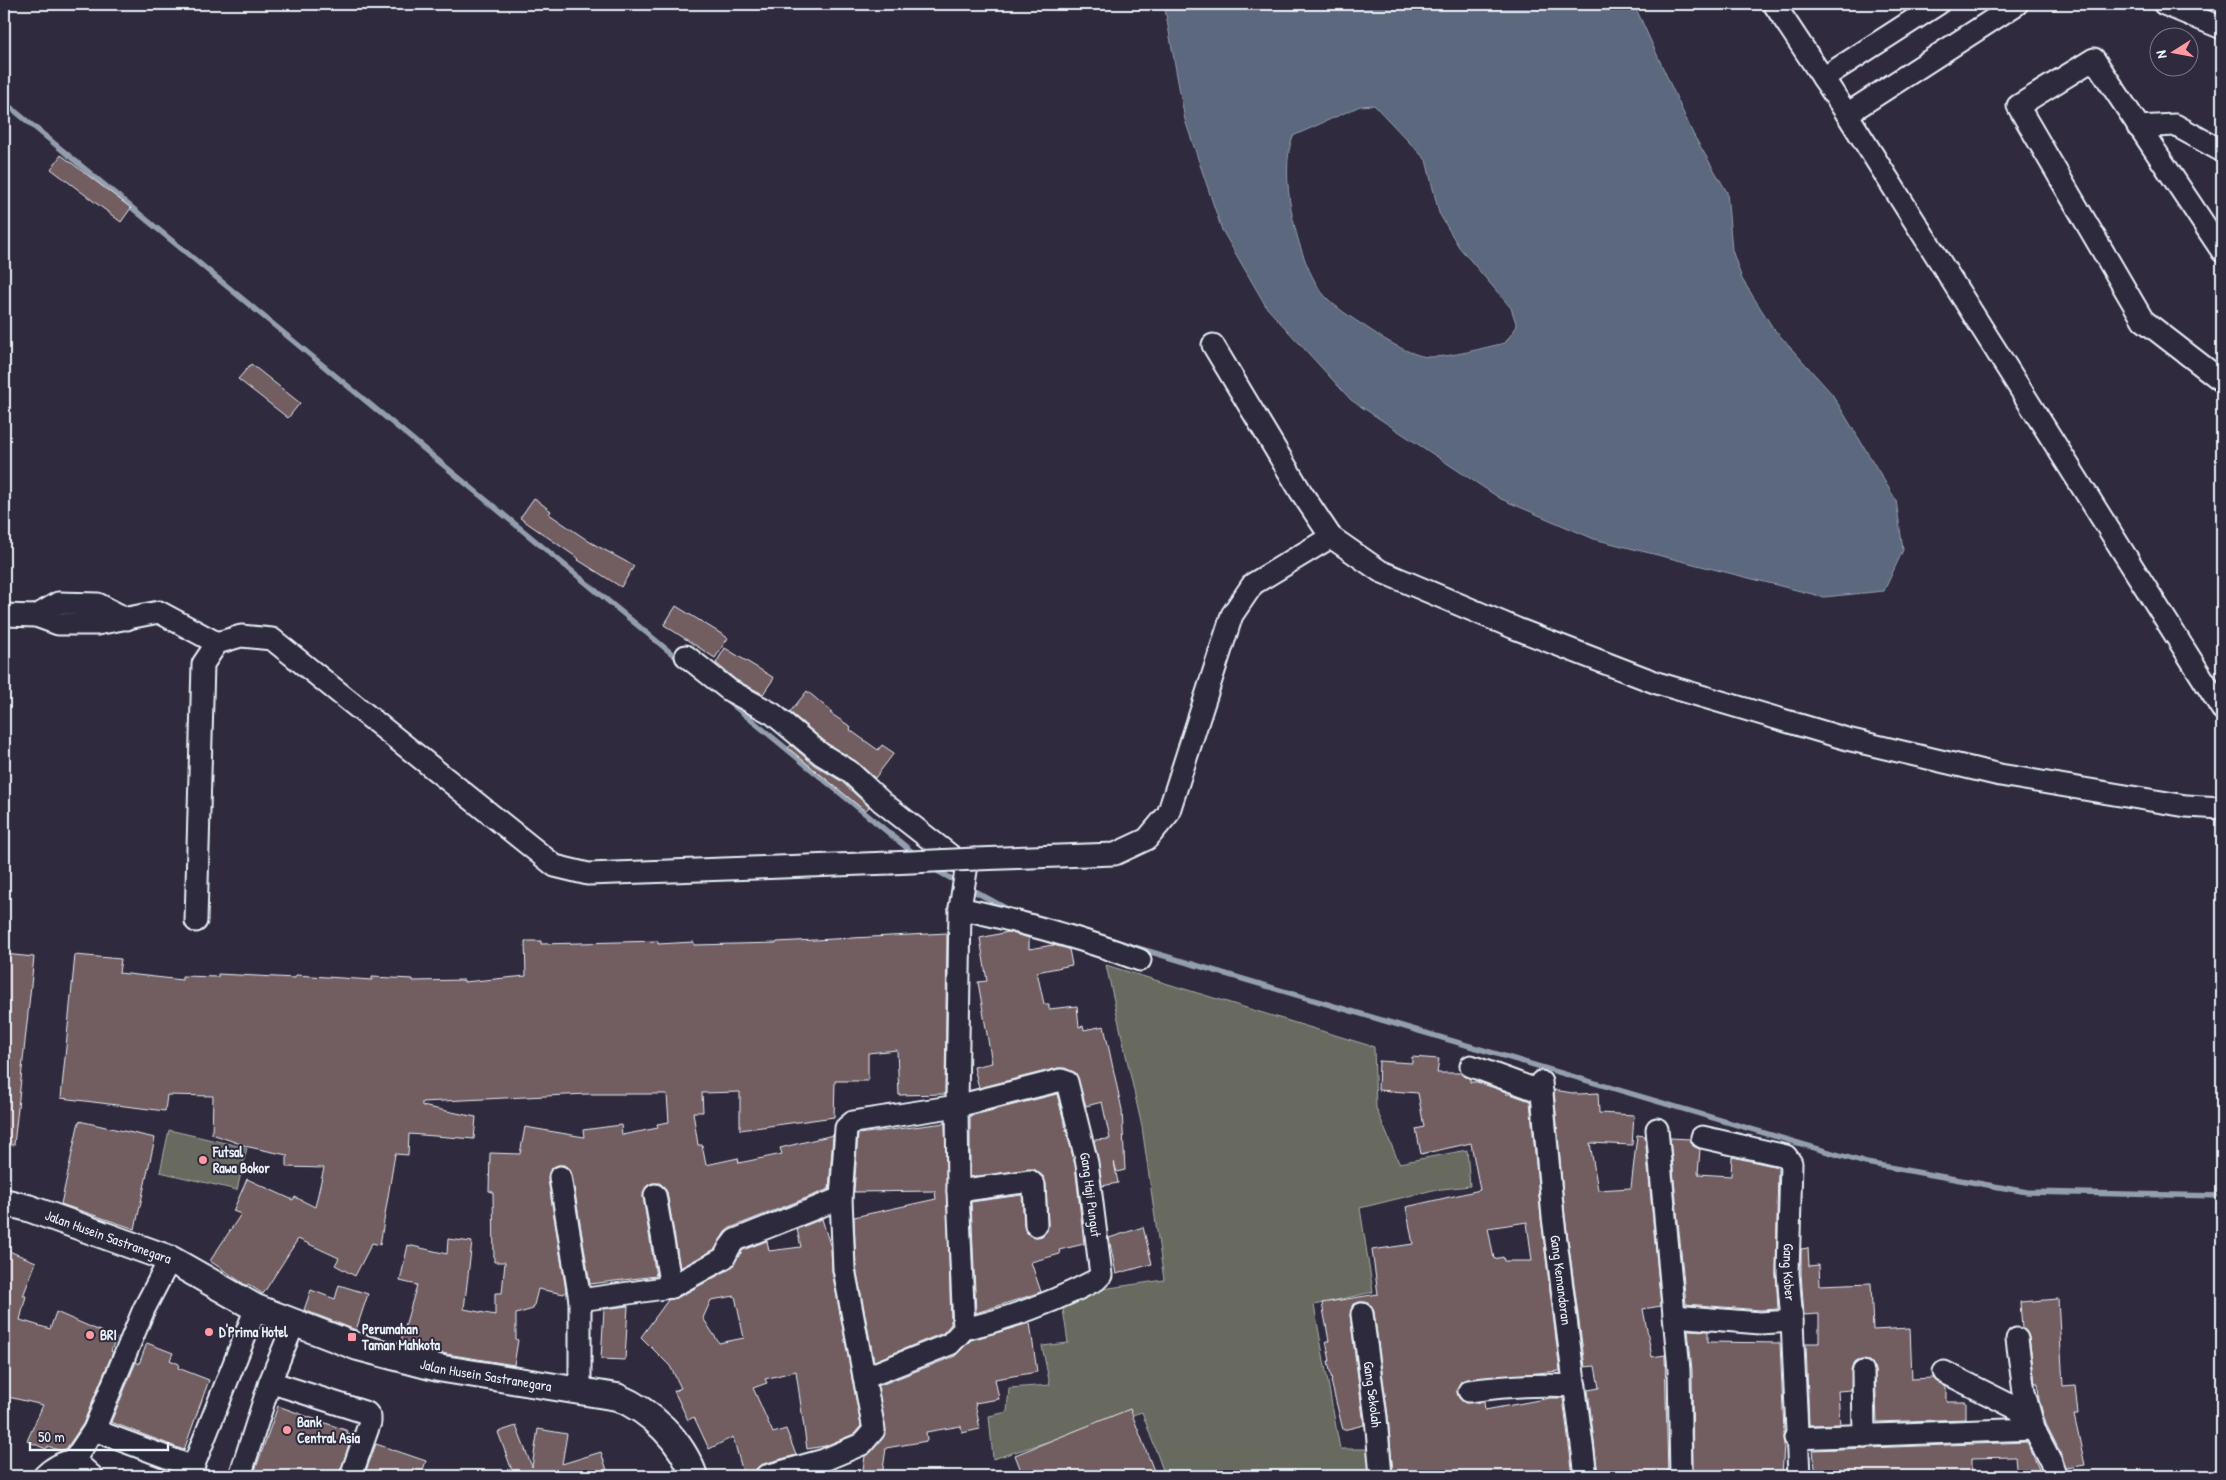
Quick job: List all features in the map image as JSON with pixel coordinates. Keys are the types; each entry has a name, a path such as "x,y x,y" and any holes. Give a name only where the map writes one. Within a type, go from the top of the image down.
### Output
{"main road":[{"name":"Jalan Husein Sastranegara","path":"4,1202 38,1211 170,1259 256,1308 358,1347 410,1361 617,1398 635,1405 667,1432 677,1445 694,1476"}],"street":[{"path":"1774,4 1846,114 2222,709"},
{"path":"1823,78 1938,4"},
{"path":"1846,114 2017,4"},
{"path":"2164,4 2222,28"},
{"path":"2222,251 2094,59 2018,106 2143,320 2222,381"},
{"path":"2138,127 2175,125 2222,151"},
{"path":"1213,345 1301,492 1331,537 1380,571 1518,629 1657,683 1847,739 2000,775 2186,806 2222,808"},
{"path":"196,921 203,664 217,643 241,636 272,639 555,866 588,874 890,863 971,868 1115,854 1147,839 1168,814 1232,616 1253,584 1331,537"},
{"path":"4,615 36,616 58,603 98,604 127,619 160,612 217,643"},
{"path":"686,656 729,690 773,714 821,754 849,772 882,802 964,866 971,868"},
{"path":"864,1378 950,1344 964,1328 958,1191 957,1106 961,903 971,868"},
{"path":"961,903 1033,924 1140,960"},
{"name":"Gang Kemandoran","path":"1471,1066 1541,1087 1553,1217 1586,1476"},
{"name":"Gang Haji Pungut","path":"766,1476 824,1460 862,1444 874,1430 844,1268 841,1198 846,1128 848,1124 957,1106 1061,1080 1067,1082 1087,1163 1101,1275 1096,1280 1056,1300 995,1322 964,1328"},
{"path":"1657,1129 1678,1370 1681,1476"},
{"name":"Gang Kober","path":"1702,1137 1786,1156 1791,1163 1788,1273 1799,1476"},
{"path":"560,1178 580,1300 580,1391"},
{"path":"958,1191 1030,1181 1034,1185 1036,1225"},
{"path":"655,1196 671,1287"},
{"path":"580,1300 671,1287 724,1258 728,1248 735,1240 841,1198"},
{"path":"44,1476 56,1466 74,1460 94,1430 144,1309 170,1259"},
{"path":"94,1430 194,1472 256,1308"},
{"name":"Gang Sekolah","path":"1362,1314 1376,1418 1381,1476"},
{"path":"1674,1316 1760,1323 1792,1321"},
{"path":"240,1476 270,1382 294,1324"},
{"path":"2017,1339 2024,1392 2034,1429"},
{"path":"1863,1372 1864,1436"},
{"path":"1944,1372 2018,1409 2034,1429 2051,1462 2055,1476"},
{"path":"270,1382 367,1413 370,1416 352,1476"},
{"path":"1468,1391 1519,1385 1575,1386"},
{"path":"1796,1438 2034,1429"},
{"path":"74,1460 92,1476"}],"shaded area":[{"path":"1106,965 1374,1047 1376,1108 1399,1163 1467,1150 1470,1186 1433,1190 1360,1208 1373,1292 1314,1305 1340,1449 1376,1449 1378,1476 1165,1476 1142,1412 993,1459 989,1416 1007,1412 1009,1388 1050,1385 1042,1346 1068,1343 1061,1295 1164,1280 1142,1127"},
{"name":"Futsal Rawa Bokor","path":"169,1130 247,1148 237,1190 160,1172"}],"water":[{"path":"1164,4 1634,4 1693,134 1727,192 1732,250 1742,279 1773,328 1832,394 1896,500 1903,550 1884,591 1824,597 1594,539 1501,499 1351,400 1267,308 1222,230 1185,120","holes":["1374,105 1426,160 1439,213 1459,247 1511,308 1517,326 1505,343 1439,357 1409,352 1380,337 1335,306 1322,292 1309,270 1296,233 1288,190 1287,170 1293,136 1360,106"]}],"building":[{"path":"61,155 131,208 121,222 51,169"},
{"path":"251,364 300,403 288,418 238,379"},
{"path":"534,498 551,511 549,514 590,542 634,566 621,587 578,560 520,518"},
{"path":"676,606 728,638 715,658 664,625"},
{"path":"725,648 774,678 763,694 736,680 716,663"},
{"path":"807,691 832,712 830,713 851,727 850,730 878,750 882,745 894,753 875,778 857,762 828,744 790,712"},
{"path":"791,745 814,765 841,781 869,807 865,811 788,748"},
{"path":"1008,932 1029,938 1029,949 1053,945 1069,949 1072,965 1037,972 1044,1004 1049,1004 1049,1009 1077,1006 1079,1027 1083,1026 1084,1030 1104,1026 1122,1110 1125,1170 1117,1172 1114,1162 1118,1183 1102,1186 1094,1140 1110,1139 1102,1102 1086,1106 1076,1073 1065,1068 1058,1068 979,1088 974,1067 992,1063 978,982 987,981 980,938"},
{"path":"947,933 945,1094 899,1095 897,1050 868,1053 868,1081 835,1081 834,1117 740,1130 740,1092 702,1093 703,1112 693,1112 698,1145 702,1145 706,1165 738,1158 739,1163 782,1154 780,1148 833,1135 829,1189 730,1228 725,1232 715,1249 680,1268 667,1192 660,1183 652,1183 647,1186 643,1197 656,1276 590,1284 572,1175 564,1165 552,1168 548,1179 566,1291 564,1294 538,1289 533,1309 516,1314 516,1339 518,1340 514,1365 441,1353 401,1340 417,1285 400,1281 408,1245 447,1254 448,1239 472,1242 464,1309 495,1315 495,1293 502,1293 505,1262 494,1262 493,1192 489,1191 490,1153 520,1154 525,1127 584,1137 583,1130 621,1125 622,1135 658,1128 657,1124 669,1122 667,1094 587,1094 422,1102 422,1106 476,1117 474,1139 409,1134 408,1155 395,1154 380,1245 372,1243 355,1276 335,1265 339,1258 298,1239 263,1294 248,1284 247,1286 210,1261 241,1214 233,1211 247,1179 293,1200 295,1197 315,1207 324,1168 287,1167 287,1155 249,1147 212,1134 213,1096 167,1095 165,1111 61,1098 75,955 121,959 119,973 182,980 182,976 218,977 218,974 295,978 296,975 372,980 372,977 413,979 413,981 464,980 464,982 526,976 525,941 541,941 541,944 658,941 658,944 694,942 694,945 777,943"},
{"path":"4,954 34,957 14,1145 4,1145"},
{"path":"1412,1057 1439,1059 1437,1073 1461,1073 1470,1079 1470,1082 1477,1082 1506,1092 1506,1094 1530,1101 1541,1218 1560,1371 1467,1379 1461,1381 1457,1392 1459,1398 1465,1403 1484,1402 1485,1410 1550,1398 1563,1398 1573,1476 1393,1476 1388,1416 1374,1312 1372,1306 1366,1302 1354,1304 1350,1315 1364,1425 1343,1430 1331,1381 1326,1341 1329,1341 1322,1303 1378,1294 1372,1250 1413,1244 1406,1207 1480,1190 1471,1143 1421,1154 1416,1129 1424,1127 1418,1093 1378,1090 1379,1061 1412,1063","holes":["1527,1222 1532,1261 1504,1261 1503,1257 1494,1259 1488,1228"]},
{"path":"1554,1090 1579,1094 1598,1093 1599,1113 1634,1115 1632,1145 1590,1143 1598,1190 1631,1188 1637,1135 1645,1136 1661,1306 1643,1309 1652,1357 1665,1355 1668,1476 1598,1476 1588,1390 1599,1388 1595,1366 1585,1367 1565,1216"},
{"path":"1057,1094 1075,1165 1084,1244 1059,1250 1060,1254 1031,1262 1041,1292 976,1313 971,1202 1022,1195 1026,1232 1036,1237 1042,1236 1047,1231 1048,1224 1046,1184 1043,1176 1034,1169 970,1177 970,1116"},
{"path":"79,1121 155,1138 135,1229 61,1204"},
{"path":"945,1123 951,1324 943,1333 874,1361 856,1268 854,1217 936,1199 935,1191 854,1192 858,1134"},
{"path":"1670,1138 1690,1139 1693,1146 1700,1149 1698,1174 1731,1176 1732,1157 1778,1167 1776,1273 1778,1309 1760,1310 1686,1304"},
{"path":"822,1219 831,1248 832,1271 861,1426 854,1434 825,1446 807,1449 796,1371 765,1379 767,1383 753,1388 773,1433 786,1429 796,1455 763,1464 757,1468 754,1476 744,1476 733,1437 709,1449 694,1417 688,1420 674,1391 681,1388 670,1366 641,1337 668,1300 677,1298 730,1269 743,1250 767,1241 769,1251 801,1247 797,1229","holes":["735,1296 744,1338 719,1343 703,1318 711,1300"]},
{"path":"1143,1227 1152,1264 1116,1274 1109,1238"},
{"path":"1808,1248 1809,1266 1819,1265 1820,1285 1871,1283 1873,1330 1910,1328 1912,1379 1933,1378 1946,1387 1946,1402 1966,1402 1966,1419 1877,1422 1875,1371 1869,1361 1862,1360 1852,1366 1851,1390 1838,1391 1840,1424 1809,1425 1806,1343 1819,1343 1819,1314 1804,1315 1801,1249"},
{"path":"4,1249 36,1262 23,1296 26,1296 20,1320 50,1329 56,1312 116,1338 111,1351 113,1352 83,1424 66,1449 60,1451 48,1446 46,1449 27,1441 43,1405 4,1396"},
{"path":"339,1285 368,1294 356,1330 304,1310 311,1290 335,1299"},
{"path":"2058,1299 2063,1386 2075,1385 2078,1415 2074,1415 2085,1465 2066,1468 2046,1424 2039,1400 2038,1383 2035,1383 2029,1337 2022,1328 2020,1302"},
{"path":"628,1306 625,1360 601,1359 604,1309"},
{"path":"1030,1323 1037,1372 995,1379 999,1399 975,1403 980,1429 962,1433 961,1426 926,1432 927,1441 886,1448 882,1476 862,1476 865,1456 871,1452 886,1433 878,1386 955,1356 971,1340"},
{"path":"1688,1330 1708,1331 1708,1342 1780,1343 1784,1432 1782,1476 1693,1476 1692,1370"},
{"path":"147,1343 173,1353 170,1360 179,1364 178,1368 209,1380 184,1450 111,1422 136,1362 139,1364"},
{"path":"278,1406 348,1431 347,1434 352,1435 339,1476 253,1476"},
{"path":"1130,1409 1156,1476 1023,1476 1015,1455"},
{"path":"516,1426 532,1467 538,1429 567,1434 562,1464 601,1452 609,1476 535,1476 536,1472 524,1476 514,1476 498,1432"},
{"path":"2027,1442 2042,1476 2017,1476 2015,1457 1972,1458 1972,1476 1816,1476 1813,1450"},
{"path":"376,1444 426,1461 421,1476 364,1476"}],"waterway":[{"path":"4,102 682,662"},
{"path":"727,700 917,856"},
{"path":"932,868 1009,910"},
{"path":"1131,946 1866,1163 2027,1192 2222,1196"}],"place":[{"name":"Futsal Rawa Bokor","path":"203,1160"},
{"name":"D'Prima Hotel","path":"209,1332"},
{"name":"BRI","path":"90,1335"},
{"name":"Perumahan Taman Mahkota","path":"352,1337"},
{"name":"Bank Central Asia","path":"287,1430"}]}
